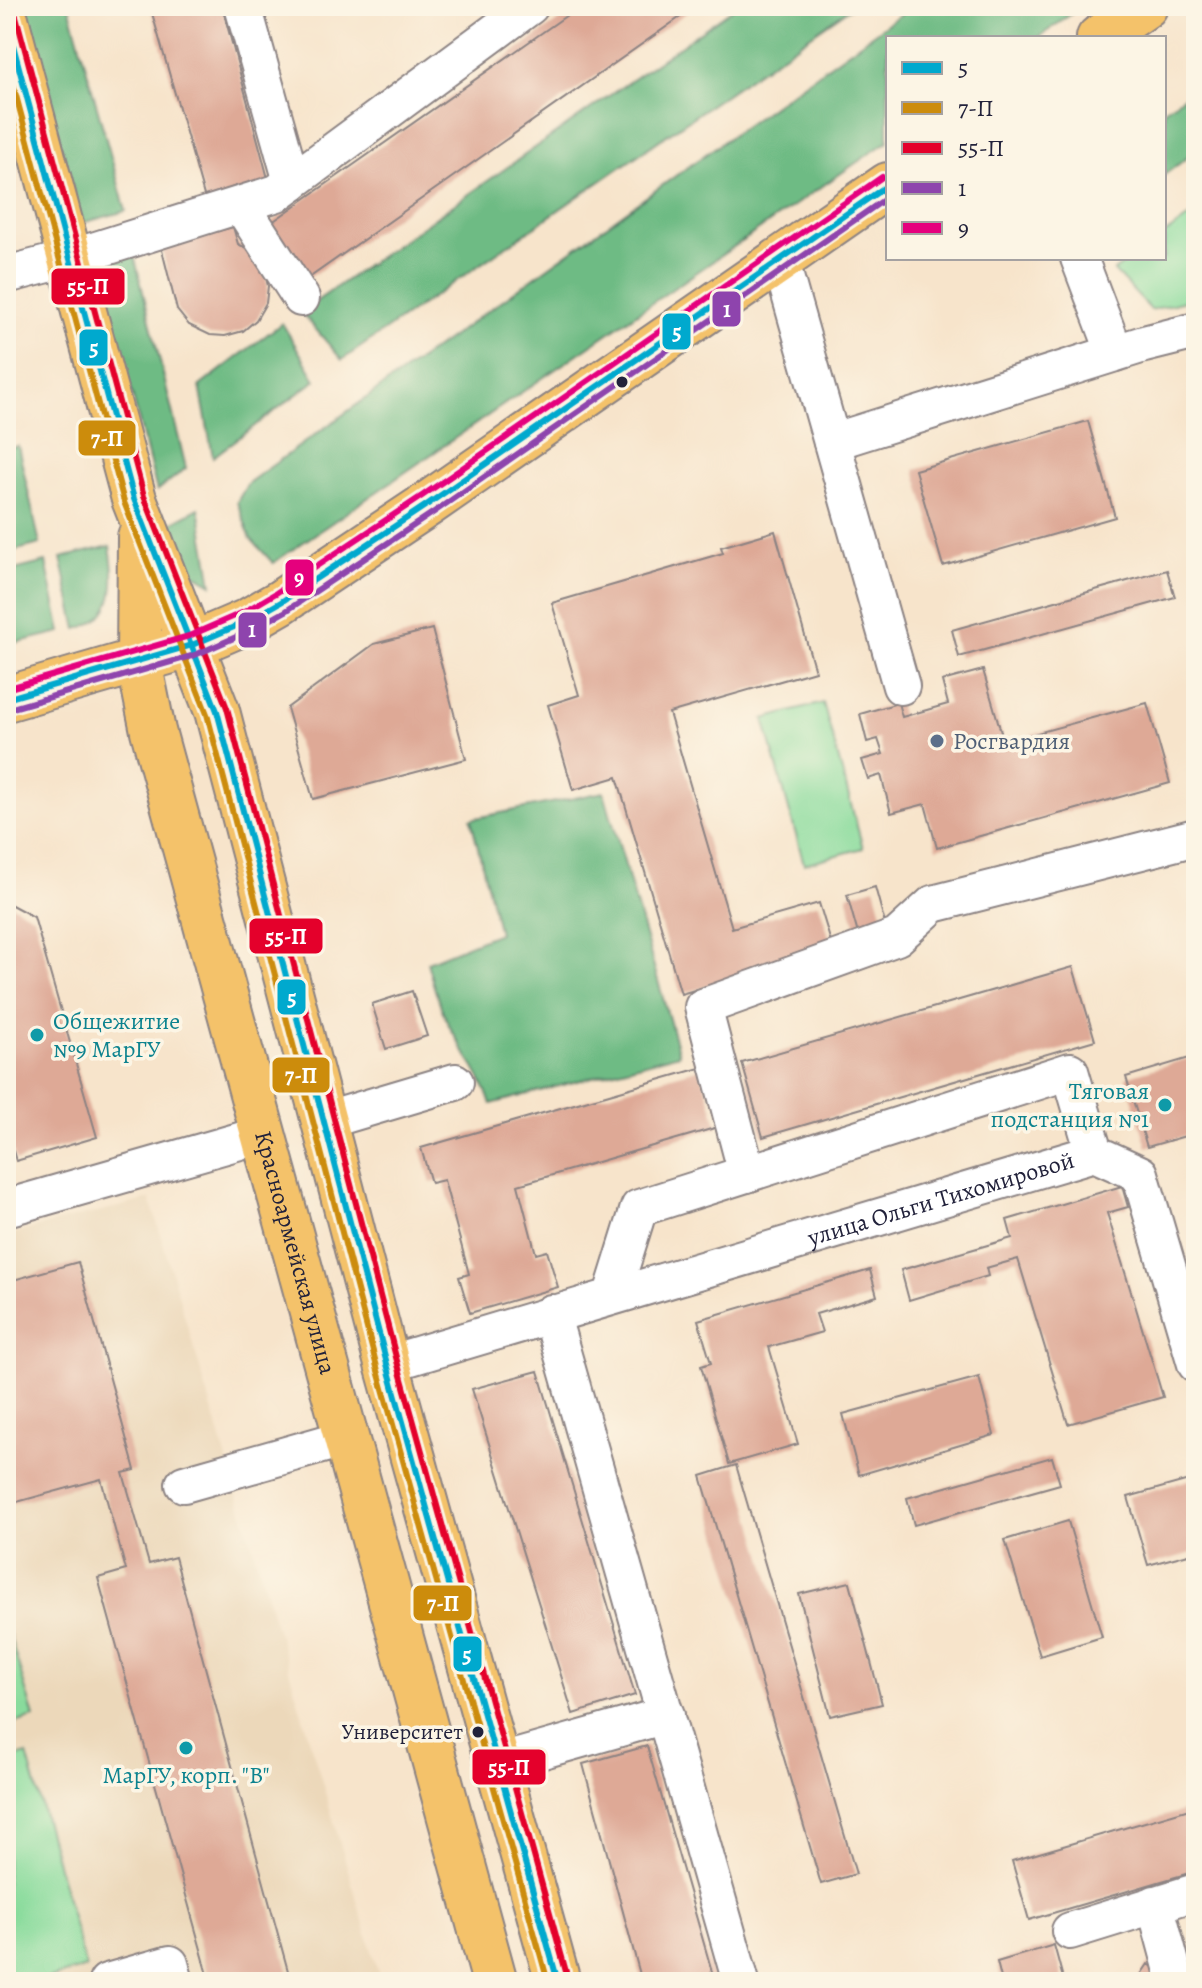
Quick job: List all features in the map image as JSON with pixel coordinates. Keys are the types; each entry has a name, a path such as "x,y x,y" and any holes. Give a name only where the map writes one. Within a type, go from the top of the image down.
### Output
{"main road":[{"path":"1102,36 1142,7"},
{"name":"Красноармейская улица","path":"6,19 140,518 217,711 387,1364 558,1982"},
{"path":"6,699 192,645 248,621 327,574 886,186"},
{"name":"Красноармейская улица","path":"140,518 139,662 153,731 495,1982"}],"lane":[{"path":"243,6 292,182"},
{"path":"6,275 71,258 277,193 530,6"},
{"path":"241,205 301,298"},
{"path":"780,259 901,686"},
{"path":"1080,260 1115,353"},
{"path":"832,442 1115,353 1196,331"},
{"path":"747,1174 703,1007 897,937 933,904 1196,837"},
{"name":"улица Ольги Тихомировой","path":"387,1364 1094,1153 1070,1071 639,1208 612,1295"},
{"path":"324,1121 455,1082"},
{"path":"6,1208 264,1134"},
{"path":"1094,1153 1140,1174 1196,1364"},
{"path":"551,1313 741,1982"},
{"path":"184,1484 346,1438"},
{"path":"497,1763 666,1715"},
{"path":"1070,1931 1196,1892"},
{"path":"1155,1904 1176,1982"},
{"path":"107,1982 170,1964 175,1982"}],"shaded area":[{"path":"150,1199 381,1982 6,1982 6,1235"}],"green space":[{"path":"22,6 69,6 126,211 82,223"},
{"path":"737,6 853,6 342,360 301,312"},
{"path":"912,6 1082,6 1041,36 886,36 886,142 273,563 251,539 237,502 248,483"},
{"path":"1196,88 1196,151 1166,174 1166,109"},
{"path":"1196,212 1196,298 1151,310 1114,271 1129,260 1166,260 1166,234"},
{"path":"134,255 186,468 157,491 99,266"},
{"path":"282,323 316,380 213,457 200,386"},
{"path":"18,446 40,544 6,553 6,449"},
{"path":"199,508 212,584 178,564 171,523"},
{"path":"110,546 113,584 108,607 91,624 77,629 61,558"},
{"path":"46,562 61,632 6,645 6,572"},
{"path":"823,703 863,848 804,864 764,719"},
{"path":"604,792 679,1054 491,1104 446,1019 427,962 499,933 471,819"},
{"path":"6,1624 34,1717 6,1726"},
{"path":"27,1754 86,1968 35,1982 6,1982 6,1760"}],"building":[{"path":"150,6 222,6 270,186 207,206"},
{"path":"580,6 696,6 306,280 268,225"},
{"path":"233,227 238,244 248,249 263,266 268,286 266,303 256,320 243,331 225,336 210,335 189,325 177,310 161,246"},
{"path":"1088,421 1115,517 943,566 915,470"},
{"path":"775,531 815,671 669,713 732,928 819,903 833,949 681,994 617,777 573,790 548,705 579,695 552,603 723,553 721,547"},
{"path":"1167,570 1175,597 959,657 952,630"},
{"path":"432,629 466,759 313,799 287,708 374,644"},
{"path":"983,670 1004,742 1147,703 1170,783 937,848 925,804 891,813 881,775 868,779 862,760 883,754 878,739 867,742 860,714 898,703 902,717 948,704 942,681"},
{"path":"875,887 886,927 858,934 847,895"},
{"name":"Общежитие №9 МарГУ","path":"6,902 34,917 97,1137 16,1161 6,1127"},
{"path":"1073,967 1095,1040 763,1137 742,1063"},
{"path":"412,991 427,1036 386,1049 372,1004"},
{"name":"Тяговая подстанция №1","path":"1196,1056 1196,1133 1147,1147 1126,1077"},
{"path":"700,1068 718,1127 518,1185 536,1254 547,1251 558,1287 470,1313 459,1277 469,1274 444,1180 431,1183 421,1148"},
{"path":"1122,1186 1128,1207 1107,1213 1163,1397 1068,1424 1018,1259 986,1268 988,1276 909,1300 901,1270 1012,1238 1007,1220"},
{"path":"78,1262 135,1470 123,1473 149,1564 175,1557 291,1982 210,1982 98,1578 126,1570 101,1479 6,1505 6,1282"},
{"path":"870,1270 877,1296 816,1314 822,1332 769,1347 798,1444 729,1464 701,1366 711,1363 698,1320"},
{"path":"538,1371 635,1695 573,1714 472,1389"},
{"path":"979,1377 994,1435 859,1475 843,1414"},
{"path":"1052,1457 1060,1484 914,1525 907,1498"},
{"path":"736,1465 856,1874 821,1884 701,1476"},
{"path":"1196,1478 1196,1552 1148,1565 1128,1497"},
{"path":"1068,1521 1102,1637 1040,1656 1005,1540"},
{"path":"850,1582 882,1704 830,1716 799,1594"},
{"path":"647,1746 715,1982 642,1982 583,1764"},
{"path":"1196,1807 1196,1871 1029,1920 1012,1861"},
{"path":"1054,1945 1064,1982 1002,1982 997,1962"},
{"path":"1148,1964 1169,1976 1166,1982 1136,1982"}],"transit line":[{"name":"55-П","path":"16,16 144,496 227,708 397,1361 568,1979"},
{"name":"5","path":"6,19 134,499 217,711 387,1364 558,1982"},
{"name":"7-П","path":"6,58 124,502 207,714 377,1367 548,1982"},
{"name":"9","path":"6,689 189,636 244,612 422,496 882,177"},
{"name":"5","path":"6,699 192,645 248,621 281,602 428,504 886,186"},
{"name":"1","path":"9,709 195,655 286,611 886,198"}],"place":[{"name":"Росгвардия","path":"937,741"},
{"name":"Общежитие №9 МарГУ","path":"37,1035"},
{"name":"Тяговая подстанция №1","path":"1165,1105"},
{"name":"Университет","path":"478,1732"},
{"name":"МарГУ, корп. \"В\"","path":"186,1748"}]}
